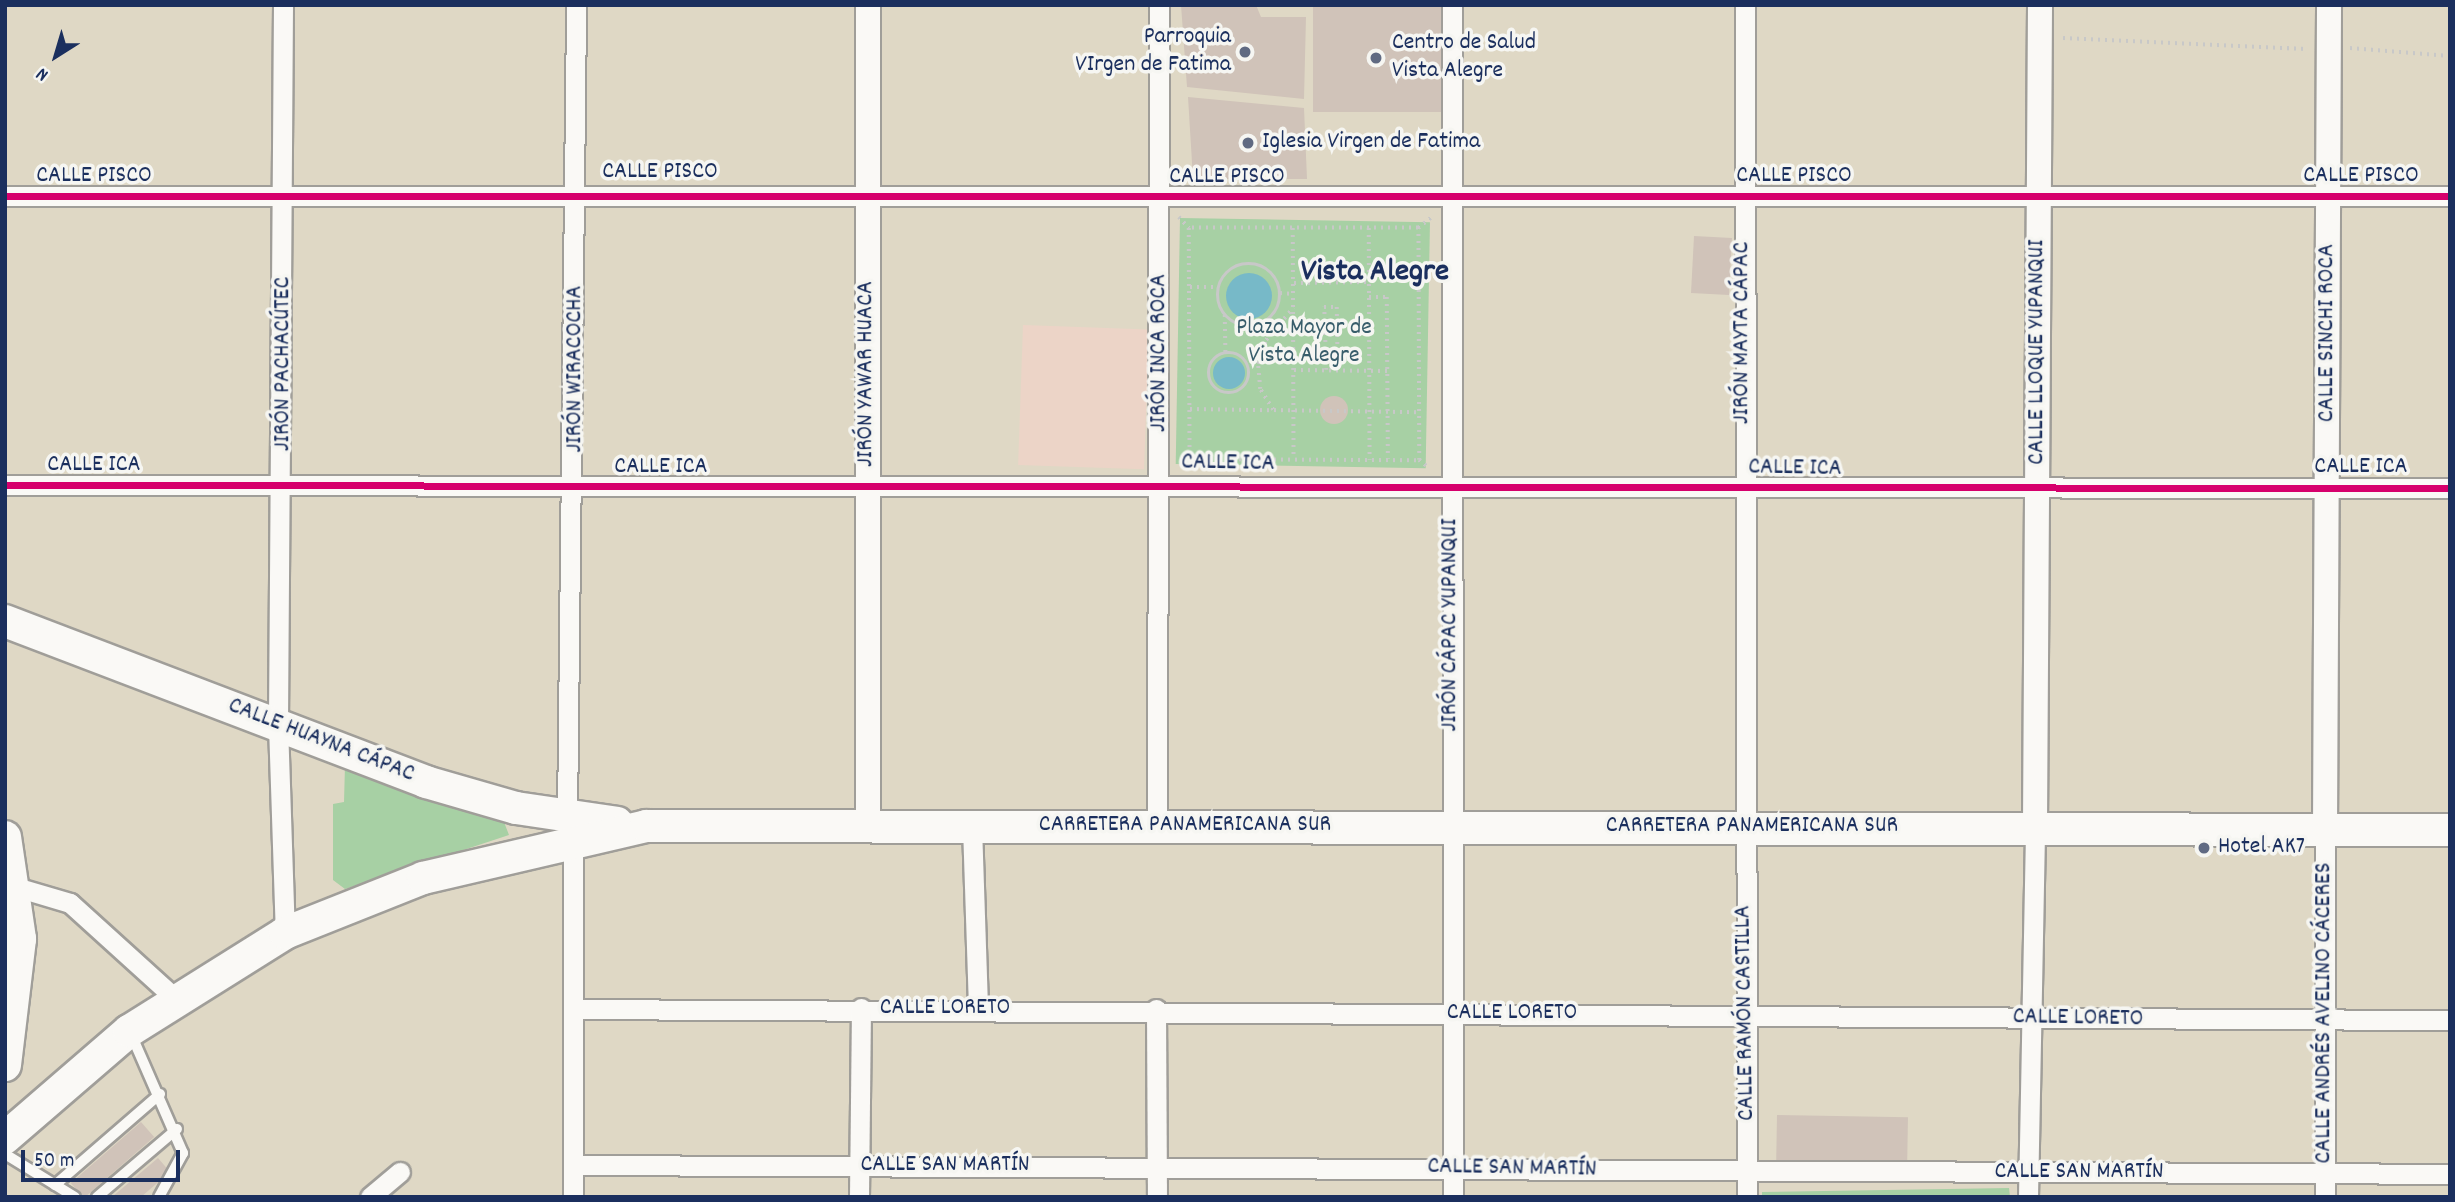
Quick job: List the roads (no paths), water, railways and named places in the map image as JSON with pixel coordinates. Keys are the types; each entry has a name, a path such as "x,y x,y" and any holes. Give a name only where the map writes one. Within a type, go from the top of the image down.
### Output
{"highway":[{"name":"CALLE HUAYNA CÁPAC","path":"5,621 426,782 570,829 646,826"},
{"name":"CARRETERA PANAMERICANA SUR","path":"646,826 1452,825 1744,828 2035,825 2450,830"},
{"path":"5,1138 129,1031 285,933 423,878 570,829"},
{"path":"5,837 16,887 18,991 5,1065"}],"street":[{"name":"JIRÓN PACHACÚTEC","path":"283,5 283,486 278,725 285,933"},
{"name":"JIRÓN WIRACOCHA","path":"573,1197 570,829 575,488 576,5"},
{"name":"JIRÓN YAWAR HUACA","path":"868,5 868,827"},
{"name":"JIRÓN INCA ROCA","path":"1157,826 1160,482 1159,5"},
{"name":"JIRÓN CÁPAC YUPANQUI","path":"1452,5 1454,198 1450,488 1452,825 1449,1013 1453,1197"},
{"name":"JIRÓN MAYTA CÁPAC","path":"1744,828 1742,197 1745,5"},
{"name":"CALLE LLOQUE YUPANQUI","path":"2035,825 2040,5"},
{"name":"CALLE SINCHI ROCA","path":"2325,829 2329,5"},
{"name":"CALLE PISCO","path":"5,196 285,197 577,192 1454,198 2450,196"},
{"name":"CALLE ICA","path":"5,485 575,488 1160,482 1450,488 1744,487 2038,491 2450,488"},
{"path":"2028,1197 2034,1018 2035,825"},
{"path":"972,827 978,1009"},
{"name":"CALLE RAMÓN CASTILLA","path":"1744,828 1747,1197"},
{"name":"CALLE ANDRÉS AVELINO CÁCERES","path":"2325,829 2325,1197"},
{"path":"16,887 70,903 176,999"},
{"name":"CALLE LORETO","path":"573,1009 1156,1009 2325,1022 2450,1020"},
{"path":"859,1197 861,1009"},
{"path":"1156,1009 1157,1197"},
{"name":"CALLE SAN MARTÍN","path":"573,1166 1452,1167 1748,1175 2325,1172 2450,1174"},
{"path":"370,1197 400,1172"}],"lane":[{"path":"129,1031 177,1129 183,1153 159,1197"},
{"path":"55,1185 160,1094"},
{"path":"97,1197 177,1129"},
{"path":"5,1154 75,1197"}],"water":[{"path":"1249,273 1258,274 1265,280 1271,287 1271,305 1265,312 1258,318 1249,319 1240,318 1233,312 1227,305 1226,296 1227,287 1233,280 1240,274"},
{"path":"1229,357 1240,362 1245,373 1240,384 1229,389 1218,384 1213,373 1218,362"}],"place":[{"name":"Parroquia VIrgen de Fatima","path":"1245,52"},
{"name":"Centro de Salud Vista Alegre","path":"1376,58"},
{"name":"Iglesia Virgen de Fatima","path":"1248,143"},
{"name":"Hotel AK7","path":"2204,848"}],"district":[{"name":"Vista Alegre","path":"1375,273"}],"park label":[{"name":"Plaza Mayor de Vista Alegre","path":"1304,343"}]}
